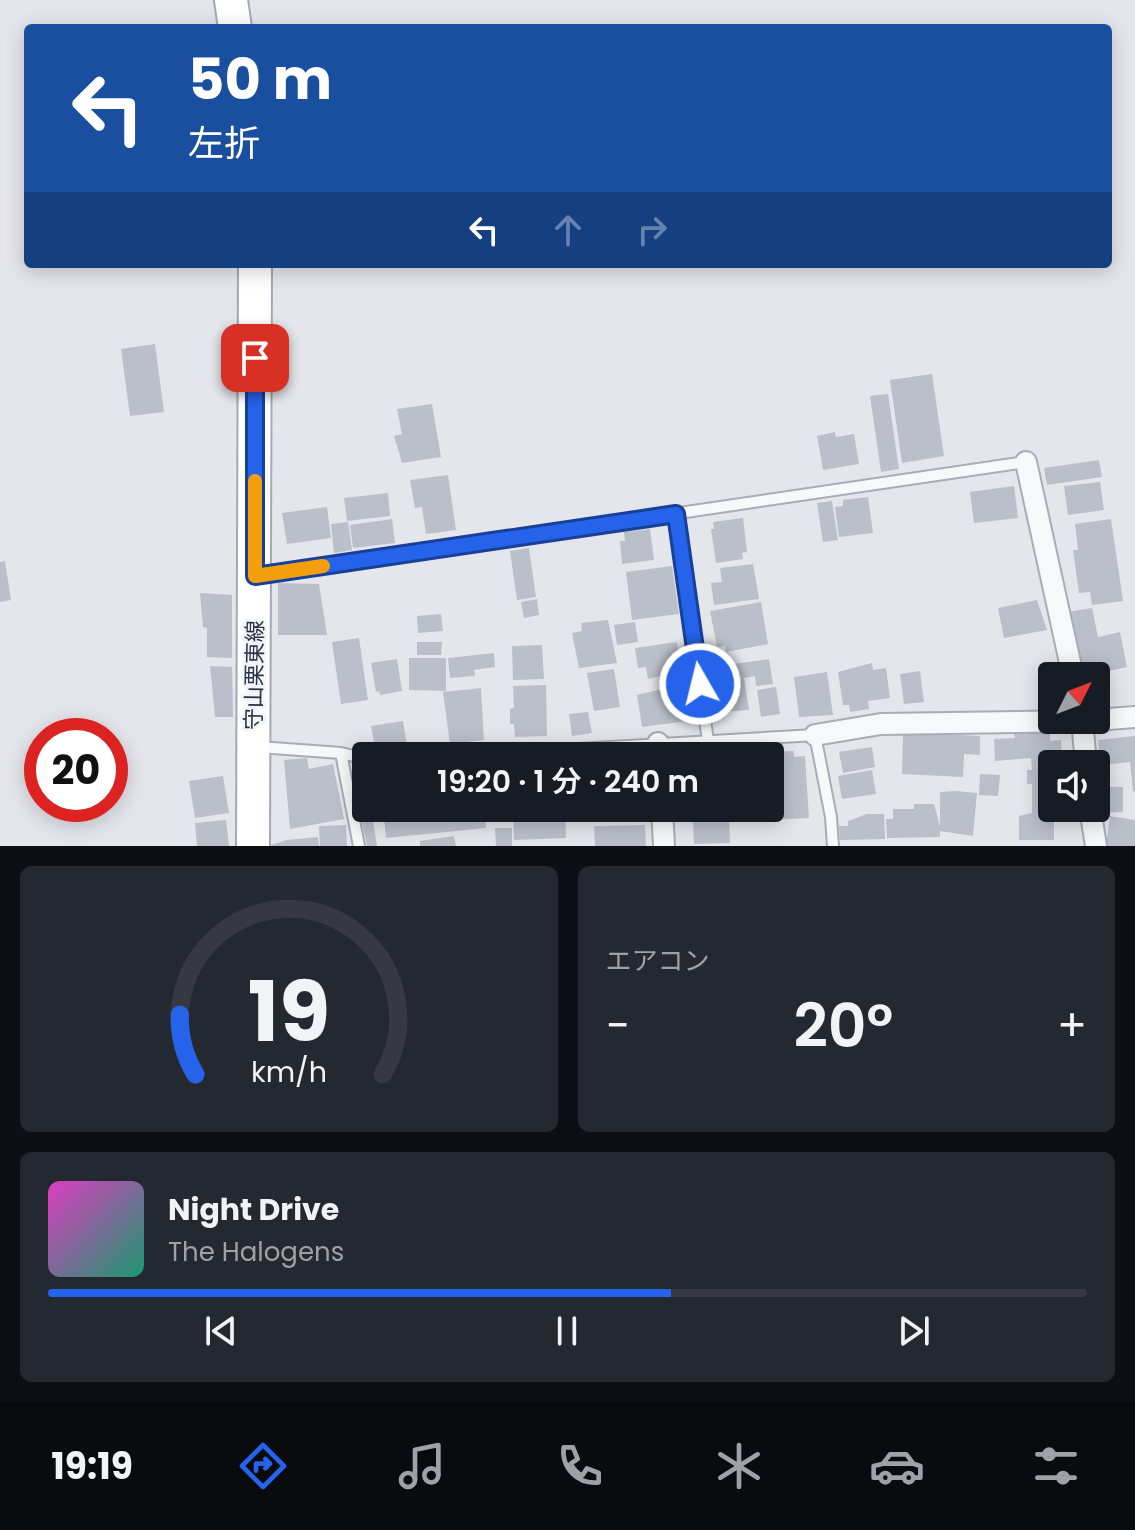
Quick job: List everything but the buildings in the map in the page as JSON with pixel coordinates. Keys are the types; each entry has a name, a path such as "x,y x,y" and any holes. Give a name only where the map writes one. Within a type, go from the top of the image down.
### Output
{"main road":[{"path":"231,0 234,24"},
{"name":"守山栗東線","path":"253,846 255,268"}],"street":[{"path":"1026,462 1070,662"},
{"path":"1110,719 1135,717"},
{"path":"815,735 881,724 1038,722"},
{"path":"663,822 664,846"},
{"path":"1092,822 1096,846"}],"lane":[{"path":"255,576 1026,462"},
{"path":"676,514 708,741"},
{"path":"702,742 815,735 831,817 833,846"},
{"path":"253,746 352,756"},
{"path":"341,753 359,846"}],"slow traffic":[{"path":"255,481 255,576 323,566"}],"route":[{"path":"255,358 255,576 676,514 700,684"}]}
